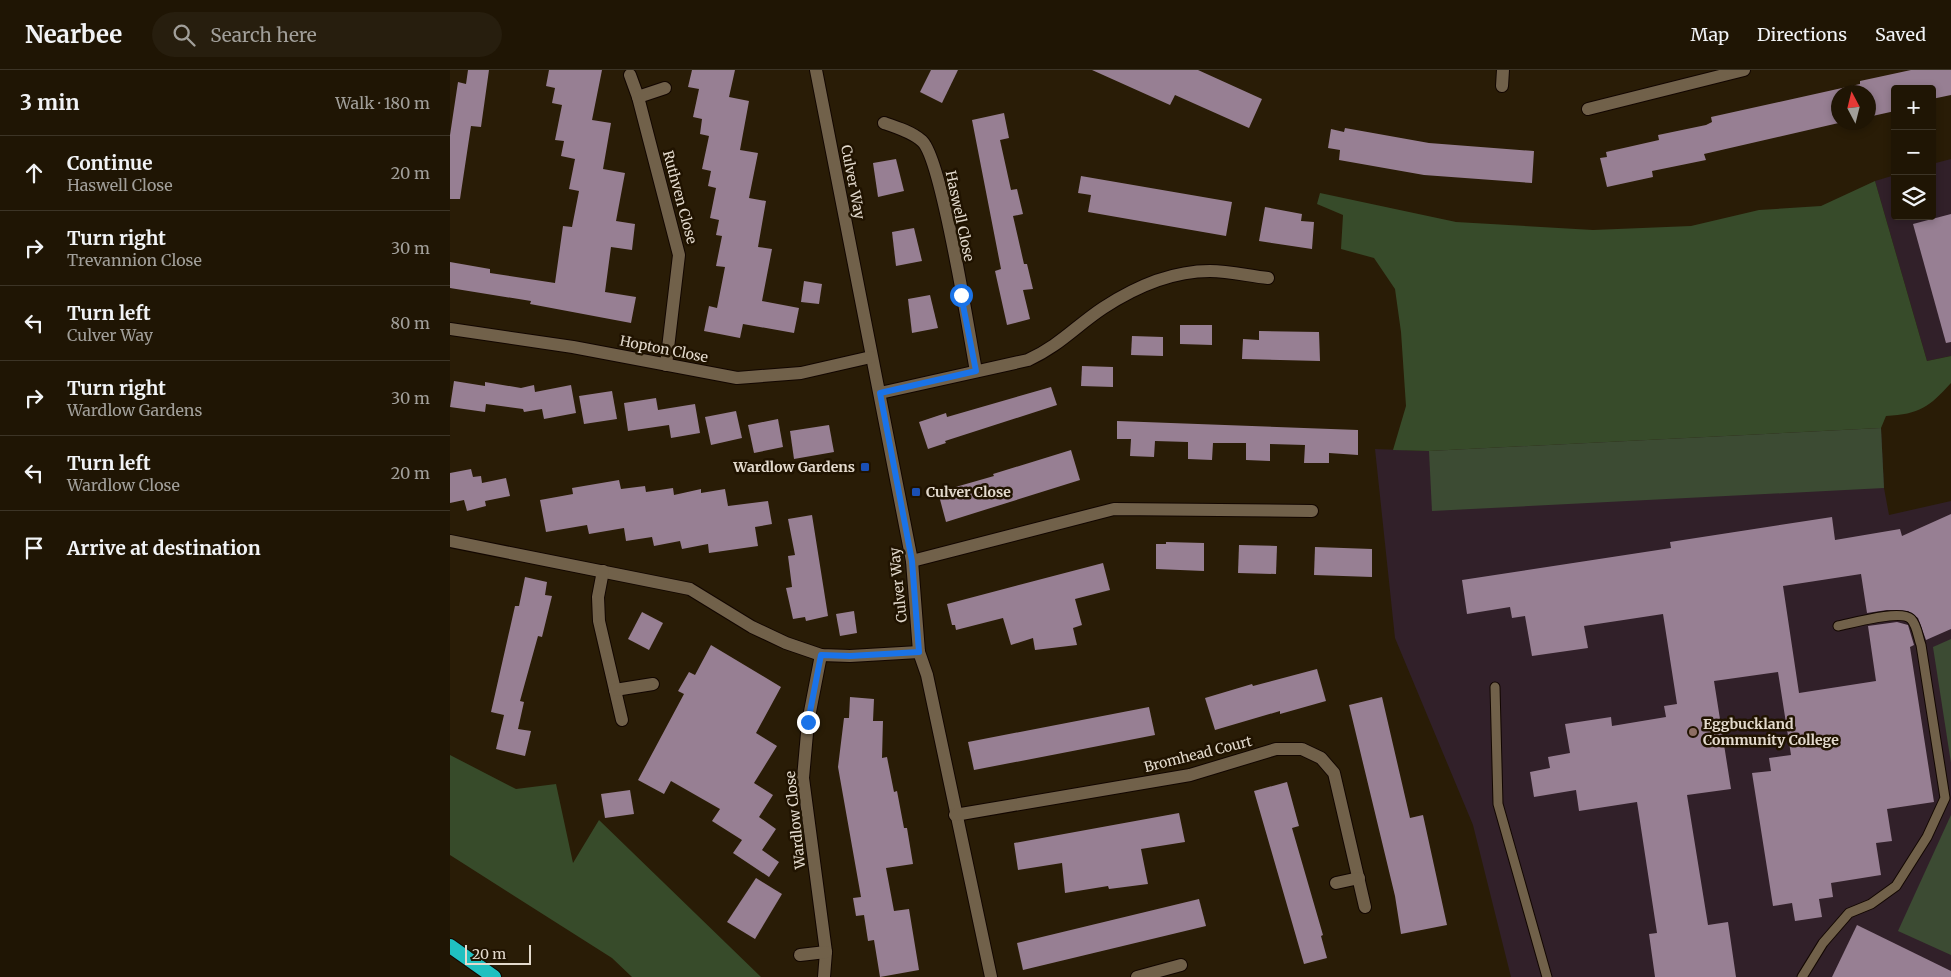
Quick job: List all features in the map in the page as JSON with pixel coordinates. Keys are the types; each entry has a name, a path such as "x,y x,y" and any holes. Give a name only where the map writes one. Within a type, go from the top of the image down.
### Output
{"highway":[{"path":"450,946 494,977"}],"street":[{"name":"Culver Way","path":"816,70 912,561 919,652 926,675 991,977"},
{"path":"1502,86 1503,70"},
{"path":"1588,109 1744,70"},
{"name":"Ruthven Close","path":"630,75 638,97 679,255 666,365"},
{"path":"638,97 665,88"},
{"name":"Haswell Close","path":"884,123 899,128 923,142 933,162 949,231 976,371"},
{"path":"880,393 1028,360 1049,351 1104,308 1141,287 1172,275 1211,271 1268,278"},
{"name":"Hopton Close","path":"450,329 574,347 736,378 801,373 871,358"},
{"path":"912,561 1114,509 1312,511"},
{"path":"450,541 690,588 752,627 786,643 821,655 850,656 919,652"},
{"path":"603,571 598,597 599,621 622,720"},
{"name":"Wardlow Close","path":"821,655 808,722 803,778 826,952 824,977"},
{"path":"615,690 653,684"},
{"name":"Bromhead Court","path":"956,815 1190,774 1276,749 1302,749 1321,758 1334,773 1365,907"},
{"path":"1336,883 1359,878"},
{"path":"800,955 826,952"},
{"path":"1137,977 1181,965"}],"lane":[{"path":"1802,977 1824,943 1849,913 1871,904 1896,886 1927,836 1945,798 1921,645 1915,625 1910,618 1898,615 1838,626"},
{"path":"1495,687 1498,804 1547,977"}],"shaded area":[{"path":"1951,159 1951,356 1927,361 1875,181 1891,176 1891,220 1936,220 1936,163"},
{"name":"Eggbuckland Community College","path":"1881,428 1884,488 1889,515 1951,501 1951,977 1511,977 1473,825 1395,638 1375,449 1429,451"}],"green space":[{"path":"1875,181 1927,361 1951,356 1951,383 1923,408 1898,415 1886,416 1881,428 1429,451 1393,450 1406,406 1401,332 1395,289 1374,258 1341,249 1343,215 1317,204 1320,193 1456,222 1593,230 1691,226 1759,210 1821,206"},
{"path":"1881,428 1884,488 1432,511 1429,451"},
{"path":"1951,639 1951,763 1933,647"},
{"path":"450,755 516,789 556,784 573,863 599,820 761,977 632,977 612,958 450,855"},
{"path":"1951,815 1951,955 1898,931"}],"building":[{"path":"468,70 489,70 481,127 471,126 460,199 450,199 450,135 458,82 466,84"},
{"path":"549,70 602,70 592,120 611,123 603,169 625,173 616,221 635,224 632,250 611,247 605,292 636,297 631,323 530,304 531,301 450,288 450,262 490,269 490,273 555,283 563,226 572,227 579,191 569,189 575,159 561,156 564,141 555,140 562,105 552,103 555,88 546,86"},
{"path":"692,70 735,70 729,97 749,101 740,150 758,153 749,198 766,201 758,247 772,249 762,301 799,308 794,333 743,324 740,338 704,331 709,306 717,308 725,267 716,266 722,236 716,235 719,220 710,218 716,188 708,186 711,171 702,169 709,136 700,134 702,119 693,117 699,89 688,87"},
{"path":"931,70 958,70 942,103 920,92"},
{"path":"1092,70 1198,70 1262,99 1249,128 1175,95 1170,105"},
{"path":"1911,70 1951,70 1951,95 1936,98 1936,85 1891,85 1891,112 1876,115 1876,85 1855,85 1860,84 1860,81"},
{"path":"1831,90 1831,125 1704,154 1706,160 1652,171 1653,177 1607,187 1600,158 1607,157 1606,152 1659,140 1658,135 1706,125 1712,122 1711,117"},
{"path":"1004,113 1009,138 1000,140 1011,190 1017,189 1023,214 1013,216 1024,264 1027,264 1033,289 1023,290 1030,319 1007,325 995,271 1001,269 972,120"},
{"path":"1345,128 1429,143 1534,151 1532,183 1424,175 1339,160 1340,150 1328,148 1331,129 1344,132"},
{"path":"896,159 904,191 878,197 873,163"},
{"path":"1081,176 1232,202 1226,236 1088,212 1091,195 1078,193"},
{"path":"1265,207 1302,214 1301,221 1314,222 1312,249 1259,241"},
{"path":"1951,214 1951,342 1946,343 1913,224 1936,220 1936,218"},
{"path":"914,228 922,261 896,266 892,232"},
{"path":"804,281 822,284 819,304 801,302"},
{"path":"930,295 938,328 912,333 908,299"},
{"path":"1180,325 1212,325 1212,345 1180,344"},
{"path":"1259,331 1319,332 1320,361 1242,359 1243,339 1259,340"},
{"path":"1132,336 1163,337 1163,356 1131,355"},
{"path":"1082,366 1113,367 1113,387 1081,386"},
{"path":"454,381 485,386 485,382 521,388 534,385 535,392 571,385 576,413 544,419 542,409 524,412 523,409 486,404 485,412 450,407"},
{"path":"1051,387 1057,405 945,441 946,443 928,449 919,422 946,413 947,417"},
{"path":"612,391 617,419 584,424 579,396"},
{"path":"656,398 658,410 695,404 700,433 671,438 669,425 628,431 624,403"},
{"path":"736,411 742,438 711,445 705,417"},
{"path":"778,419 783,447 754,453 748,425"},
{"path":"1117,421 1358,430 1358,455 1329,453 1329,463 1304,463 1305,445 1270,444 1270,461 1246,460 1246,443 1213,443 1212,460 1188,459 1188,442 1155,441 1154,457 1130,456 1131,439 1117,439"},
{"path":"829,425 834,452 794,459 790,431"},
{"path":"1071,450 1080,480 946,522 938,492 994,476 993,474"},
{"path":"471,469 473,477 481,476 482,483 506,478 510,496 485,501 486,506 467,511 464,500 450,503 450,473"},
{"path":"619,480 621,489 645,486 646,492 673,488 674,495 701,489 701,493 725,489 728,506 768,501 772,524 755,527 758,546 709,553 708,544 682,549 680,541 654,546 652,537 626,541 624,528 589,534 587,525 546,532 540,500 573,494 572,488"},
{"path":"1951,514 1951,629 1926,640 1918,618 1908,611 1887,610 1867,613 1861,574 1783,586 1799,693 1876,681 1868,626 1897,622 1908,625 1914,645 1910,647 1934,802 1887,809 1892,841 1876,843 1881,875 1831,883 1833,897 1819,899 1822,917 1795,921 1792,903 1773,906 1752,773 1771,771 1769,758 1791,755 1778,672 1714,681 1731,789 1687,795 1708,925 1728,922 1736,977 1655,977 1649,934 1657,933 1637,802 1579,811 1576,790 1534,797 1530,772 1550,768 1548,757 1570,753 1565,724 1611,717 1612,726 1666,717 1664,706 1677,704 1663,614 1584,626 1588,648 1532,656 1525,616 1512,618 1510,607 1467,614 1462,580 1671,548 1670,542 1832,517 1835,540 1900,529 1902,536"},
{"path":"812,515 828,616 806,621 805,617 793,619 786,588 792,587 788,556 795,555 788,519"},
{"path":"1166,542 1204,543 1204,571 1156,569 1156,544 1166,544"},
{"path":"1239,545 1277,546 1276,574 1238,573"},
{"path":"1315,547 1372,549 1372,577 1314,575"},
{"path":"1103,563 1110,590 1075,599 1082,625 1073,628 1077,645 1035,650 1033,638 1011,645 1003,618 956,630 955,625 952,625 947,604"},
{"path":"525,577 547,582 545,595 552,596 542,637 538,636 520,701 524,702 518,729 531,731 525,756 496,749 504,715 491,712 515,606 519,606"},
{"path":"854,611 857,633 840,636 836,614"},
{"path":"642,612 663,623 649,650 628,639"},
{"path":"711,645 781,687 756,733 777,746 754,783 773,795 759,817 776,829 762,850 779,862 769,877 733,853 742,840 712,821 720,809 671,781 664,794 638,780 684,694 678,691 689,672 695,675"},
{"path":"1317,669 1326,701 1280,714 1280,711 1215,730 1205,698 1252,684 1253,686"},
{"path":"850,697 874,699 873,721 883,721 882,758 887,757 894,792 897,791 904,828 907,828 913,864 886,868 894,911 909,909 919,970 880,977 874,940 868,941 864,915 856,916 853,898 861,897 838,767 844,718 849,718"},
{"path":"1382,697 1410,818 1423,815 1447,925 1401,934 1395,896 1349,705"},
{"path":"1149,707 1155,735 974,770 968,742"},
{"path":"1287,782 1299,826 1292,828 1323,935 1321,936 1327,958 1304,964 1254,791"},
{"path":"630,790 634,814 605,818 601,794"},
{"path":"1179,813 1185,842 1141,849 1148,884 1109,889 1108,886 1065,893 1062,863 1018,870 1014,843"},
{"path":"756,878 782,894 755,939 727,922"},
{"path":"1199,899 1206,926 1023,970 1017,943"},
{"path":"1857,925 1951,971 1951,977 1832,977"}],"place":[{"name":"Wardlow Gardens","path":"865,467"},
{"name":"Culver Close","path":"916,492"},
{"name":"Eggbuckland Community College","path":"1693,732"}],"route":[{"path":"808,722 821,655 850,656 890,652 919,652 912,561 880,393 976,371 961,295"}]}
